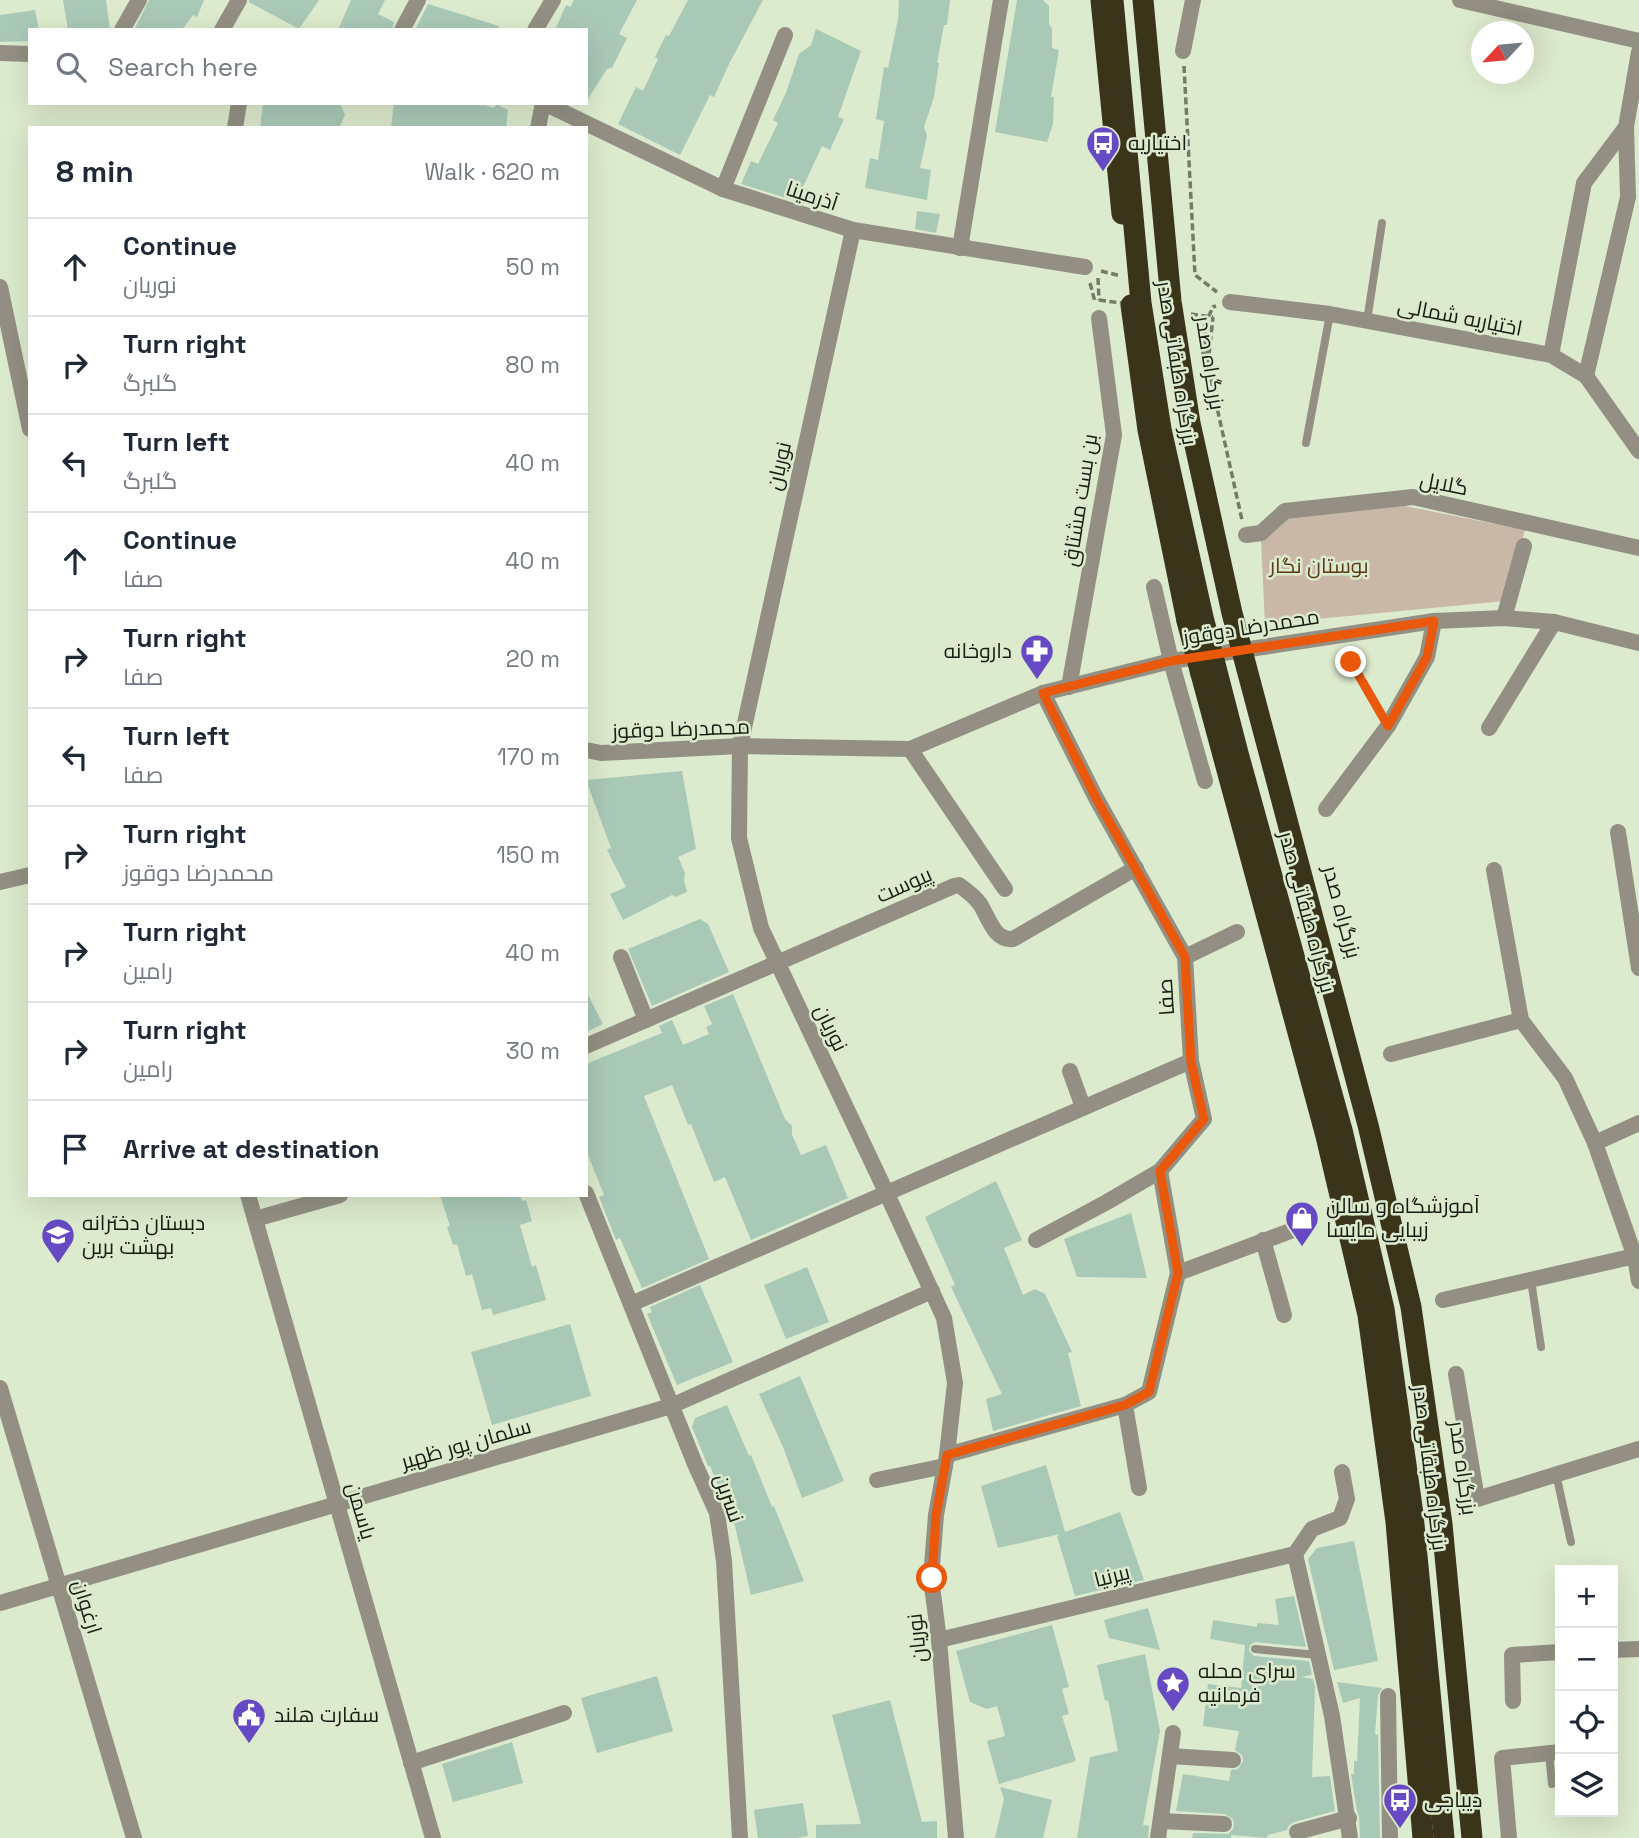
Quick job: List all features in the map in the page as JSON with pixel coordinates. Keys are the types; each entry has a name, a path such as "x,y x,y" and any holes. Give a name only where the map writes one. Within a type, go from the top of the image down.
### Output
{"highway":[{"path":"1101,0 1129,278 1148,430 1187,621 1326,1136 1368,1315 1396,1522 1423,1838"},
{"name":"بزرگراه طبقاتی صدر","path":"1113,0 1140,303 1161,429 1234,741 1342,1130 1384,1310 1413,1514 1444,1838"},
{"name":"بزرگراه طبقاتی صدر","path":"1143,0 1171,301 1190,423 1233,613 1368,1125 1411,1307 1442,1524 1474,1838"},
{"name":"بزرگراه صدر","path":"1149,0 1175,300 1195,422 1238,612 1372,1124 1415,1307 1447,1524 1474,1838"}],"street":[{"path":"123,28 139,0"},
{"path":"223,28 239,0"},
{"path":"403,28 418,0"},
{"path":"536,28 552,0"},
{"path":"960,248 1002,0"},
{"path":"1183,51 1193,0"},
{"path":"1460,0 1639,41"},
{"path":"723,189 785,35"},
{"path":"1586,376 1628,197 1626,127 1639,52"},
{"path":"0,53 28,54"},
{"path":"235,126 239,105"},
{"path":"538,126 543,105"},
{"name":"آذرمینا","path":"547,105 723,189 853,230 1086,267"},
{"path":"1551,355 1584,183 1626,127"},
{"name":"نوریان","path":"853,230 740,746 739,838 761,928 944,1318 955,1383 946,1461 936,1515 932,1578 956,1838"},
{"path":"0,287 28,420"},
{"name":"اختیاریه شمالی","path":"1230,302 1329,314 1551,355 1586,376 1639,451"},
{"name":"بن بست مشتاق","path":"1069,687 1114,435 1099,318"},
{"name":"گلایل","path":"1246,536 1261,533 1285,511 1413,497 1639,548"},
{"path":"1504,618 1524,546"},
{"path":"1154,587 1171,661 1205,781"},
{"name":"محمدرضا دوقوز","path":"591,753 740,746 910,749 1043,693 1171,661 1434,621 1504,618 1554,622 1639,643"},
{"path":"1326,809 1388,726 1427,657 1434,621"},
{"path":"1489,728 1554,622"},
{"name":"صفا","path":"1043,693 1096,798 1185,957 1191,1062 1204,1119 1160,1171"},
{"path":"910,749 1005,889"},
{"path":"1618,832 1639,968"},
{"name":"پیوست","path":"777,964 959,885 978,902 999,936 1013,939 1136,868"},
{"path":"1494,870 1521,1020 1565,1078 1595,1143 1637,1256 1639,1281"},
{"path":"0,882 28,875"},
{"path":"1185,957 1237,932"},
{"path":"621,957 646,1020"},
{"path":"588,1045 777,964"},
{"path":"1391,1054 1521,1020"},
{"path":"631,1304 1191,1062"},
{"path":"1070,1071 1083,1107"},
{"path":"1595,1143 1639,1123"},
{"path":"877,1480 1125,1405 1149,1392 1178,1273 1160,1171 1036,1240"},
{"name":"یاسمن","path":"249,1197 433,1838"},
{"path":"255,1219 333,1197"},
{"name":"نسرین","path":"588,1197 717,1513 724,1561 740,1838"},
{"path":"1178,1273 1309,1224"},
{"path":"1263,1240 1284,1315"},
{"path":"1443,1300 1637,1256"},
{"name":"سلمان پور ظهیر","path":"0,1603 671,1406 932,1291"},
{"path":"1456,1374 1477,1499 1639,1449"},
{"name":"ارغوان","path":"0,1388 134,1838"},
{"path":"1125,1405 1139,1489"},
{"path":"1342,1472 1346,1499 1340,1518 1312,1529 1295,1554 1332,1716 1350,1838"},
{"name":"پیرنیا","path":"939,1640 1295,1554"},
{"path":"1618,1650 1639,1649"},
{"path":"1513,1700 1511,1654 1555,1652"},
{"path":"1388,1696 1390,1838"},
{"path":"411,1763 565,1713"},
{"path":"1158,1838 1173,1733"},
{"path":"1509,1838 1502,1758 1555,1753"},
{"path":"1170,1756 1233,1760"},
{"path":"1297,1832 1349,1818"},
{"path":"1161,1821 1224,1824"}],"lane":[{"path":"1367,321 1382,223"},
{"path":"1306,443 1329,314"},
{"path":"1351,662 1388,726"},
{"path":"1531,1280 1541,1347"},
{"path":"1556,1474 1571,1542"},
{"path":"1255,1649 1318,1655"},
{"path":"1552,1784 1555,1753"}],"path":[{"path":"1183,51 1195,275 1230,302"},
{"path":"1086,267 1099,318"},
{"path":"1099,300 1098,270 1129,278"},
{"path":"1213,317 1209,355 1203,354 1204,327 1207,352 1208,364 1210,376 1246,536"}],"green space":[{"name":"بوستان نگار","path":"1405,506 1525,530 1505,601 1265,624 1261,541 1287,516"}],"building":[{"path":"63,0 106,0 110,28 68,28"},
{"path":"149,0 204,0 197,17 193,15 183,28 135,28"},
{"path":"249,0 319,0 300,28"},
{"path":"351,0 385,0 378,14 394,22 392,28 339,28"},
{"path":"574,0 637,0 619,34 627,38 612,68 607,69 588,99 588,28 556,28 566,5 570,7"},
{"path":"688,0 763,0 714,97 710,95 680,155 618,124 636,87 643,91 658,59 655,57"},
{"path":"899,0 950,0 947,25 944,25 937,63 934,97 924,127 927,136 920,168 931,170 927,200 865,188 870,158 878,160 884,121 876,119 884,67 888,68 898,19"},
{"path":"1017,0 1043,0 1049,6 1052,48 1059,50 1051,97 1054,97 1053,124 1047,142 995,132"},
{"path":"428,4 499,26 499,28 416,28"},
{"path":"35,10 39,28 28,28 28,41 0,42 0,15"},
{"path":"816,29 861,51 838,117 844,119 830,150 822,146 803,187 820,196 816,207 741,184 751,161 758,164 778,123 773,120 786,93 799,54 811,45"},
{"path":"263,105 341,105 345,115 340,126 260,126"},
{"path":"394,105 484,105 494,108 498,105 508,110 506,126 391,126"},
{"path":"917,211 940,214 936,233 915,229"},
{"path":"682,771 696,849 678,857 685,873 687,892 675,897 672,895 623,920 610,894 626,887 607,850 611,848 588,780"},
{"path":"700,919 708,924 729,972 652,1006 628,949"},
{"path":"733,994 785,1119 792,1126 792,1135 801,1155 826,1145 848,1198 751,1240 725,1177 714,1182 672,1085 644,1096 709,1259 642,1288 620,1238 616,1240 599,1197 604,1195 588,1155 588,1063 662,1033 659,1026 672,1020 683,1045 709,1034 706,1027 712,1024 704,1006"},
{"path":"588,995 603,1024 588,1031"},
{"path":"996,1181 1022,1240 1004,1248 1023,1295 1035,1289 1045,1294 1072,1352 1068,1353 1081,1406 993,1431 986,1399 1002,1394 951,1287 955,1285 925,1217"},
{"path":"441,1197 521,1197 522,1201 526,1200 532,1221 520,1225 532,1267 536,1265 546,1300 493,1315 491,1308 482,1310 472,1274 466,1276 457,1244 453,1245 447,1227 450,1226"},
{"path":"1131,1213 1147,1278 1077,1277 1064,1239"},
{"path":"807,1267 829,1322 786,1339 764,1285"},
{"path":"700,1285 733,1362 677,1385 647,1314 652,1312 650,1307"},
{"path":"570,1324 591,1396 492,1425 471,1352"},
{"path":"800,1376 844,1481 802,1498 759,1394"},
{"path":"727,1405 772,1507 774,1506 804,1581 751,1595 735,1526 692,1427 695,1418"},
{"path":"1046,1465 1065,1532 1120,1512 1144,1580 1075,1596 1057,1536 1060,1534 998,1548 981,1486"},
{"path":"1354,1541 1378,1661 1334,1670 1308,1559 1317,1548"},
{"path":"1294,1596 1306,1647 1255,1642 1250,1645 1249,1651 1254,1656 1309,1661 1312,1675 1301,1677 1313,1679 1315,1687 1312,1777 1330,1776 1335,1811 1294,1822 1287,1830 1268,1835 1267,1838 1231,1835 1231,1838 1192,1838 1193,1833 1228,1834 1234,1824 1233,1819 1225,1814 1176,1811 1183,1774 1229,1781 1231,1770 1238,1769 1243,1761 1242,1755 1235,1750 1239,1731 1203,1726 1208,1684 1241,1688 1245,1645 1210,1639 1213,1620 1257,1627 1257,1623 1279,1625 1275,1599"},
{"path":"1148,1608 1160,1650 1109,1638 1104,1620"},
{"path":"1052,1625 1069,1687 1062,1689 1069,1714 1062,1716 1076,1761 999,1784 987,1741 1005,1736 997,1706 987,1709 970,1702 956,1651"},
{"path":"1145,1654 1160,1731 1143,1825 1149,1826 1148,1838 1077,1838 1090,1757 1118,1751 1108,1700 1105,1701 1097,1665"},
{"path":"657,1676 673,1731 597,1753 581,1698"},
{"path":"1337,1682 1382,1688 1378,1695 1375,1734 1378,1735 1380,1838 1360,1838 1351,1774 1354,1774 1354,1761 1357,1761 1360,1698 1343,1703"},
{"path":"890,1700 922,1822 937,1821 937,1838 816,1838 816,1825 861,1824 832,1715"},
{"path":"512,1742 523,1783 453,1802 442,1764"},
{"path":"1000,1787 1052,1800 1043,1838 995,1838 1004,1799"},
{"path":"803,1803 808,1836 758,1838 754,1810"}],"place":[{"name":"اختیاریه","path":"1103,173"},
{"name":"داروخانه","path":"1037,681"},
{"name":"آموزشگاه و سالن زیبایی مایسا","path":"1302,1248"},
{"name":"دبستان دخترانه بهشت برین","path":"58,1265"},
{"name":"سرای محله فرمانیه","path":"1173,1713"},
{"name":"سفارت هلند","path":"249,1745"},
{"name":"دیباجی","path":"1400,1830"}],"route":[{"path":"932,1578 936,1515 947,1455 1125,1405 1149,1392 1178,1273 1160,1171 1204,1119 1191,1062 1185,957 1096,798 1043,693 1171,661 1434,621 1427,657 1388,726 1351,662"}]}
